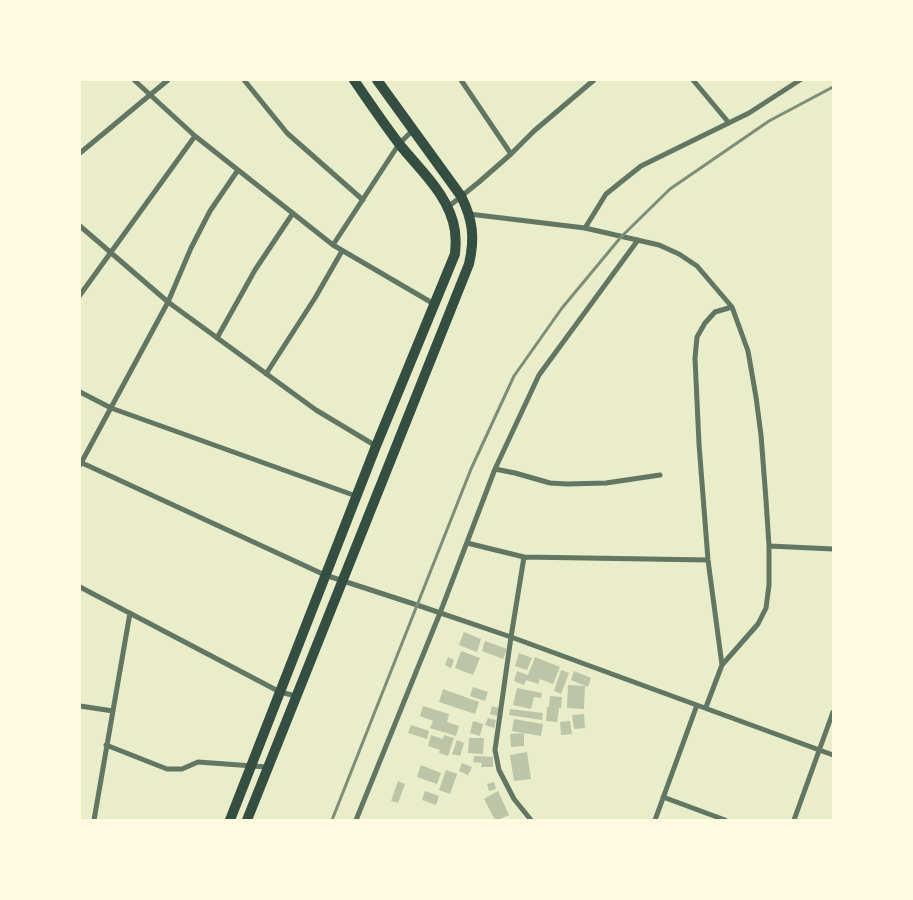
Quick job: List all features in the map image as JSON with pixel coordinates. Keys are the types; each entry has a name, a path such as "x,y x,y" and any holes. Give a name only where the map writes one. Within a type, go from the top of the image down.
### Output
{"highway":[{"path":"230,820 356,496 455,254 454,224 448,207 399,144 354,80"},
{"path":"247,820 469,264 472,249 473,234 469,214 461,196 376,80"},
{"path":"423,331 438,340"},
{"path":"388,417 404,425"}],"street":[{"path":"134,80 195,136 333,245 434,304"},
{"path":"80,153 168,80"},
{"path":"244,80 287,133 363,200"},
{"path":"460,80 511,154"},
{"path":"448,207 594,80"},
{"path":"693,80 729,124"},
{"path":"585,228 606,194 641,166 729,124 800,80"},
{"path":"333,245 399,144 413,130"},
{"path":"80,295 195,136"},
{"path":"238,170 206,218 168,302 80,463 326,575 511,637 833,755"},
{"path":"217,338 254,270 293,213"},
{"path":"469,214 585,228 659,245 679,254 697,266 732,306 748,351 756,397 761,435 769,546 769,585 766,608 758,624 722,666 706,708"},
{"path":"80,226 168,302 316,410 376,446"},
{"path":"356,820 440,613 495,468 539,375 638,240"},
{"path":"266,374 315,298 342,251"},
{"path":"722,666 708,560 699,444 695,358 697,336 705,323 715,312 732,306"},
{"path":"80,392 111,408 356,496"},
{"path":"495,468 550,483 567,484 606,483 660,475"},
{"path":"467,542 524,557 708,560"},
{"path":"769,546 833,549"},
{"path":"524,557 495,750 499,770 514,799 531,820"},
{"path":"80,587 280,692 296,696"},
{"path":"94,820 130,613"},
{"path":"655,820 697,705"},
{"path":"80,706 113,712"},
{"path":"794,820 833,712"},
{"path":"106,745 167,769 182,769 198,762 268,767"},
{"path":"663,797 726,820"}],"building":[{"path":"464,632 481,639 477,652 459,645"},
{"path":"485,641 507,649 503,659 482,651"},
{"path":"461,651 480,658 473,675 455,668"},
{"path":"519,653 532,658 527,670 515,666"},
{"path":"448,657 454,660 451,668 445,665"},
{"path":"535,657 560,667 553,684 540,679 538,684 526,680 524,685 514,681 517,671 528,675"},
{"path":"561,670 569,673 561,694 554,691"},
{"path":"574,671 591,678 588,687 571,680"},
{"path":"568,685 585,686 584,709 567,708"},
{"path":"473,687 488,692 485,701 470,696"},
{"path":"517,688 542,693 541,698 534,697 531,709 513,705"},
{"path":"443,689 479,702 475,714 439,702"},
{"path":"550,696 562,697 557,722 546,721"},
{"path":"423,706 449,714 447,722 459,726 456,736 430,728 433,721 420,716"},
{"path":"492,706 499,708 497,716 490,714"},
{"path":"510,709 543,713 542,720 509,715"},
{"path":"584,714 585,728 574,729 572,715"},
{"path":"488,718 496,720 494,728 485,725"},
{"path":"514,719 543,724 541,736 512,731"},
{"path":"473,721 483,724 480,736 470,733"},
{"path":"570,721 572,734 561,735 560,722"},
{"path":"411,725 429,731 427,739 408,733"},
{"path":"524,733 524,746 511,747 510,734"},
{"path":"431,735 443,739 444,735 454,738 448,756 439,753 440,750 428,746"},
{"path":"469,738 484,738 483,754 468,753"},
{"path":"457,740 464,743 460,756 452,754"},
{"path":"527,752 531,779 514,781 510,755"},
{"path":"474,756 493,757 493,767 481,767 482,763 473,762"},
{"path":"462,763 472,767 468,775 459,771"},
{"path":"421,765 441,773 437,784 417,777"},
{"path":"446,770 457,774 450,794 439,790"},
{"path":"398,781 405,784 398,803 391,801"},
{"path":"494,782 496,789 489,791 487,784"},
{"path":"425,791 439,796 436,805 422,800"},
{"path":"498,791 509,815 495,820 484,799"}],"railway":[{"path":"332,820 471,469 514,376 562,308 621,237 670,189 769,121 833,87"}]}
